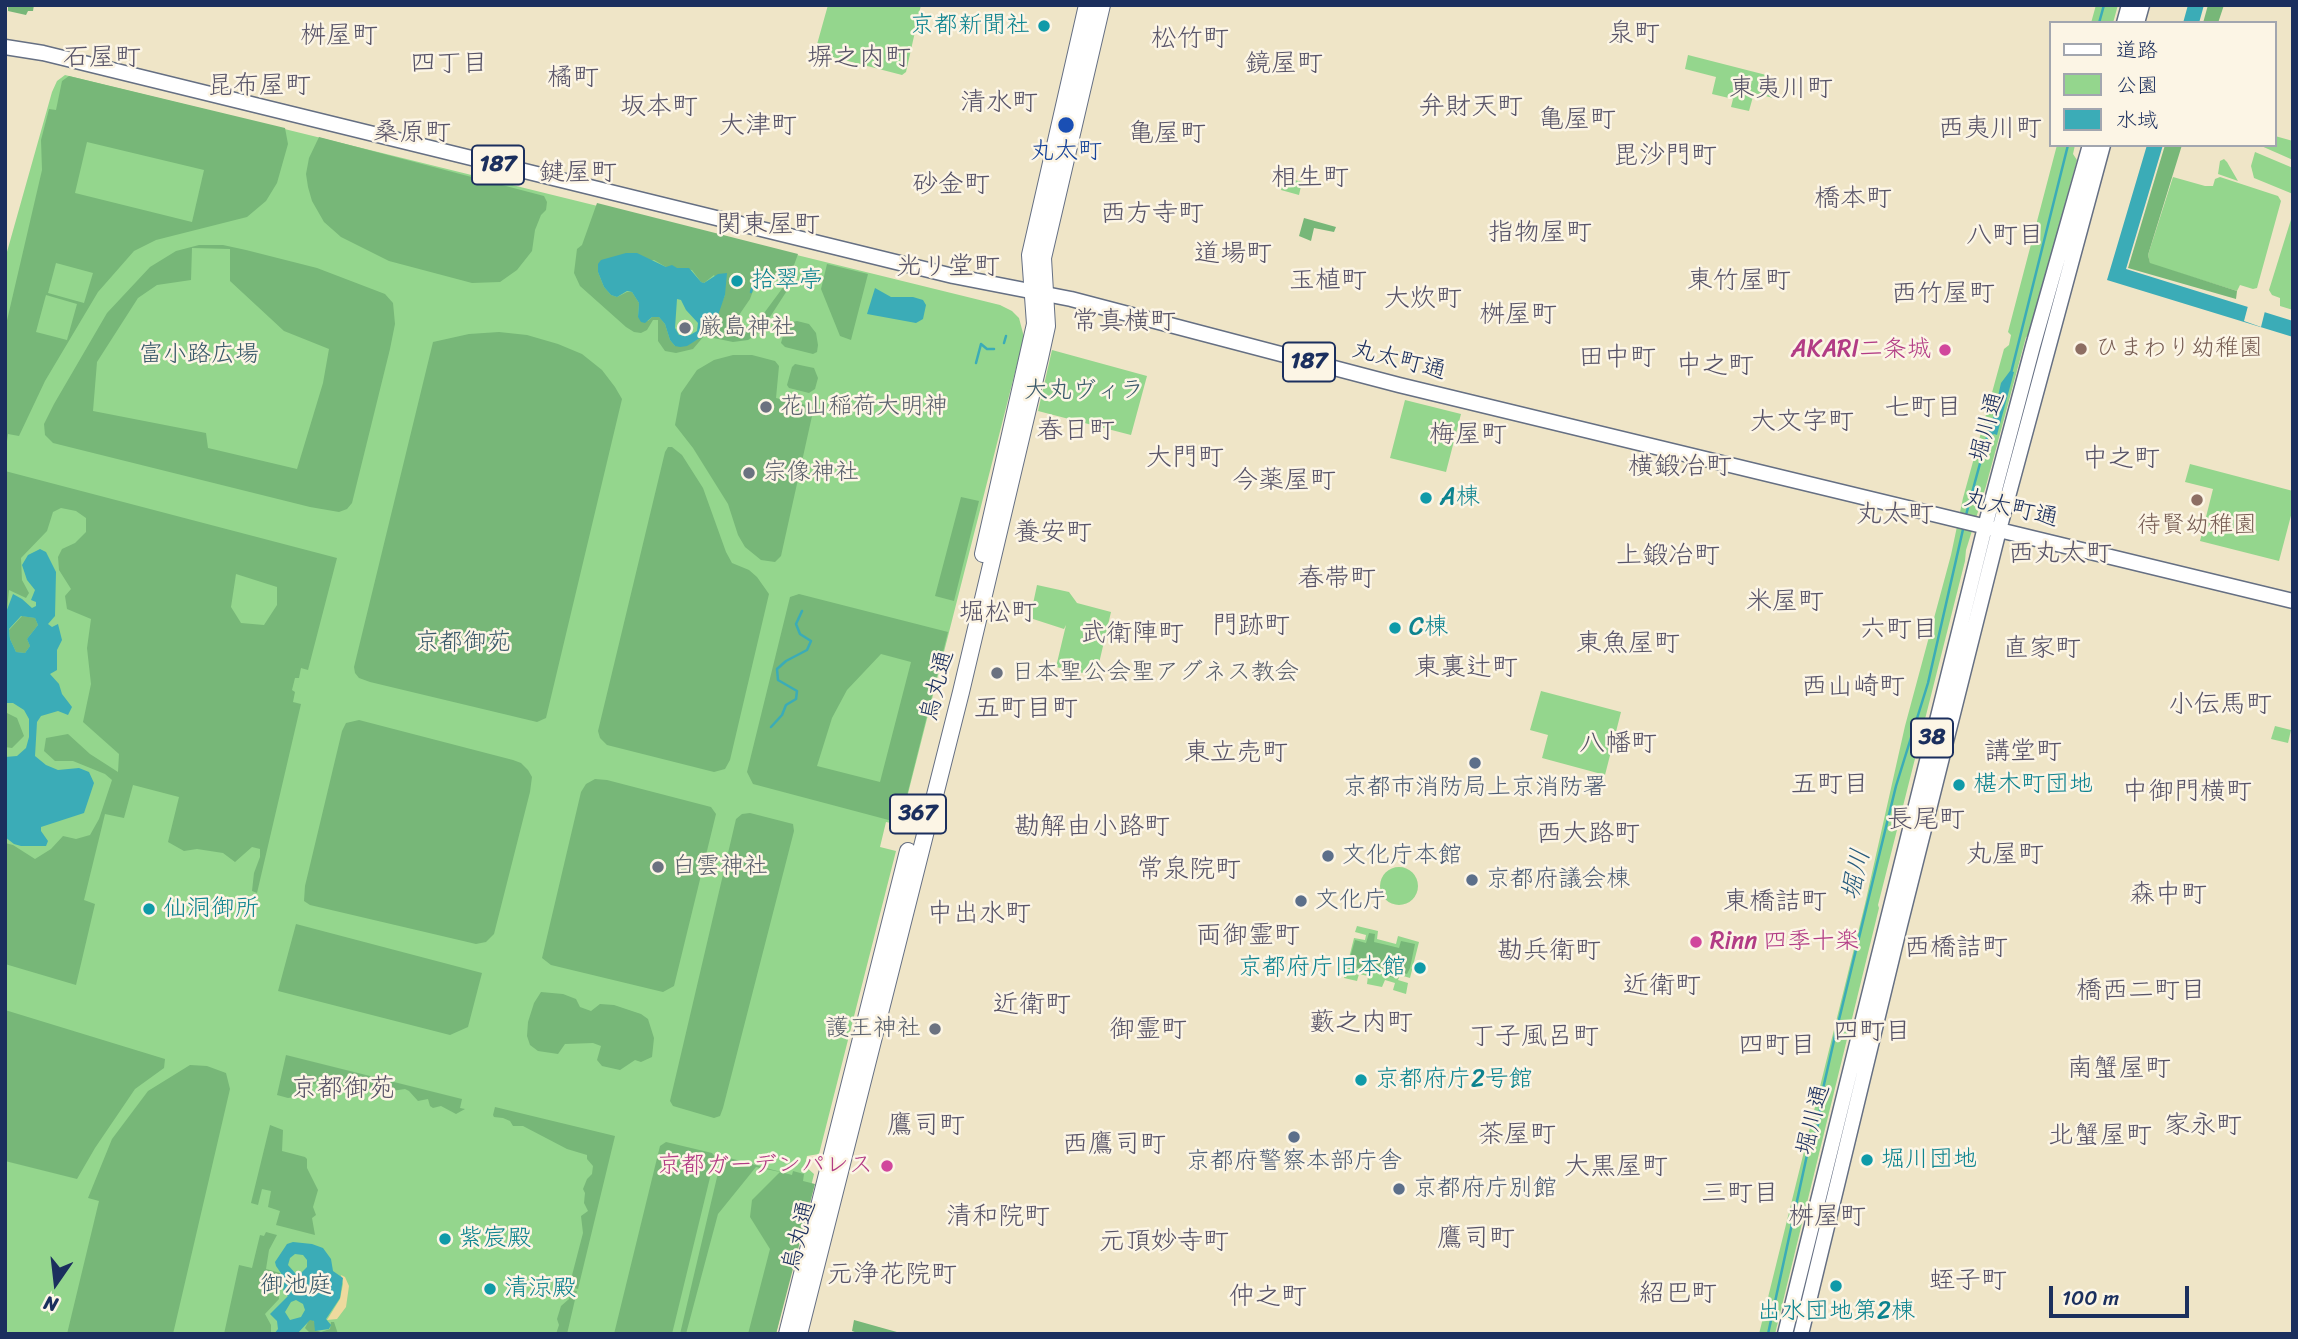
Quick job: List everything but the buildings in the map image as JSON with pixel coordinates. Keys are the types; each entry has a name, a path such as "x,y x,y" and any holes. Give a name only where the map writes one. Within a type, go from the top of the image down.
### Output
{"highway":[{"name":"烏丸通","path":"799,1334 1007,503 1047,326 1030,255 1087,5"},
{"name":"烏丸通","path":"787,1334 951,689 996,500 1035,324 1043,258 1102,5"}],"main road":[{"name":"丸太町通","path":"5,47 43,53 940,273 1071,299 1399,385 2293,601"},
{"name":"堀川通","path":"1785,1334 1986,527 2033,346 2089,147"},
{"name":"堀川通","path":"1801,1334 1900,925 1986,527 2102,147"}],"green space":[{"path":"8,5 34,5 33,11 28,11 26,15 8,11"},
{"path":"828,5 921,5 906,72 902,75 821,54 816,48"},
{"path":"2096,5 2118,5 2114,21 2092,21"},
{"path":"2208,5 2224,5 2219,21 2204,21"},
{"path":"1688,55 1778,78 1773,98 1754,93 1749,111 1731,107 1733,99 1712,94 1716,77 1685,69"},
{"name":"京都御苑","path":"65,75 1000,305 1019,318 1024,337 900,825 886,822 880,847 896,851 819,1154 807,1156 805,1166 814,1174 776,1334 5,1334 5,259 52,92 57,81"},
{"path":"69,76 285,128 288,144 277,183 266,201 247,217 156,240 134,251 98,292 45,381 19,436 8,434 7,441 5,329 42,170 41,140 49,109 56,110 62,81","holes":["87,142 204,170 192,222 75,193","56,263 93,273 84,303 48,293","46,295 77,304 67,340 36,332"]},
{"path":"319,137 544,196 547,202 546,210 535,230 532,251 517,270 500,282 472,283 389,261 341,237 324,222 312,201 308,187 306,174 309,158"},
{"path":"2277,137 2293,141 2293,160 2264,147 2277,147"},
{"path":"2056,147 2075,147 2073,154 2077,160 1966,550 1775,1334 1759,1334 1865,904 1905,726 1951,555 1963,498 2004,349 2009,345 2011,335 2008,332"},
{"path":"2164,147 2181,147 2148,255 2150,263 2237,291 2236,299 2128,268"},
{"path":"2255,152 2293,168 2293,194 2254,178 2251,166"},
{"path":"2224,159 2238,181 2218,174 2220,161"},
{"path":"1284,177 1302,182 1299,195 1281,190"},
{"path":"2173,177 2213,186 2215,179 2220,177 2278,196 2281,201 2257,288 2240,285 2237,291 2150,264 2148,255"},
{"path":"597,203 798,254 789,279 790,286 757,334 748,340 733,342 704,336 693,349 676,353 665,351 658,341 658,320 653,320 647,330 641,333 634,332 580,286 574,273 577,249 582,245","holes":["654,260 666,267 692,270 704,283 714,275 725,295 709,333 693,342 675,346 659,317 652,317 648,321 638,317 639,303 632,292 617,297 611,295 604,287 598,272","759,274 787,282 756,324 748,328 741,326 737,318 750,299"]},
{"path":"2293,213 2293,310 2280,306 2280,298 2272,295 2269,290"},
{"path":"1304,218 1336,227 1334,232 1314,228 1311,241 1299,236"},
{"path":"199,245 223,245 246,250 317,268 385,294 393,303 395,324 390,349 352,503 347,509 339,512 310,507 53,443 45,435 44,424 54,404 107,313 150,267 176,251","holes":["192,248 230,249 230,281 284,331 329,349 323,383 297,469 208,448 206,433 93,411 97,362 138,298 157,285 191,280"]},
{"path":"827,264 868,274 851,340 840,336 821,289"},
{"path":"792,322 809,324 816,333 817,352 813,354 785,347 781,343 784,332"},
{"path":"499,332 527,335 582,354 602,370 622,399 546,718 537,722 370,682 359,678 354,667 433,342 469,334"},
{"name":"大丸ヴィラ","path":"1052,350 1147,376 1131,435 1038,411"},
{"path":"733,355 752,355 775,361 779,366 776,398 814,407 781,556 775,562 761,560 745,547 728,504 693,448 675,425 681,393 697,370 714,360"},
{"path":"795,364 814,368 818,378 815,389 809,393 789,388 787,385"},
{"path":"1405,400 1461,414 1446,472 1390,458"},
{"path":"668,447 682,455 703,488 732,563 749,570 769,594 730,760 725,769 714,772 607,745 600,738 598,731"},
{"path":"2190,464 2293,491 2293,508 2279,561 2200,541 2213,489 2185,482"},
{"path":"5,471 337,558 308,670 301,668 292,690 295,692 293,702 301,704 257,893 252,891 260,849 252,847 235,862 223,853 197,849 184,851 168,842 179,797 133,785 124,818 105,814 84,900 95,904 76,985 5,964 5,843 35,859 51,849 63,836 76,839 90,835 99,819 112,780 105,774 73,761 55,761 44,751 46,738 68,734 90,754 118,772 119,754 83,722 91,684 87,648 91,619 67,609 65,596 71,589 59,570 58,557 62,549 75,543 86,532 86,518 76,511 61,508 53,512 47,531 21,558 22,580 29,593 26,598 9,590 5,611","holes":["236,574 277,587 277,605 264,625 241,623 231,607"]},
{"path":"961,497 979,501 954,601 935,596"},
{"path":"1037,585 1069,592 1077,603 1111,612 1096,676 1056,667 1066,625 1064,629 1030,618"},
{"path":"799,594 948,632 900,823 753,784 747,772 790,597","holes":["881,654 911,662 880,782 817,766 832,718 847,690"]},
{"path":"22,616 35,618 38,625 27,639 30,646 25,653 16,652 9,630"},
{"path":"1541,691 1621,712 1605,775 1542,758 1548,735 1530,730"},
{"path":"5,712 17,718 24,736 12,748 5,747"},
{"path":"359,720 513,760 528,770 532,777 530,792 494,934 486,942 476,944 310,905 304,901 305,886 342,731 346,723"},
{"path":"2275,726 2291,730 2288,743 2271,739"},
{"path":"595,779 711,807 716,814 674,986 663,992 551,965 542,958 581,792 586,784"},
{"path":"750,813 793,824 794,831 723,1108 720,1116 714,1118 673,1106 670,1101 736,819 742,814"},
{"path":"1399,867 1412,873 1418,886 1412,899 1399,905 1386,899 1380,886 1386,873"},
{"path":"296,924 482,973 468,1027 450,1035 278,991"},
{"path":"1357,926 1378,931 1377,939 1396,944 1398,936 1419,942 1410,978 1400,975 1398,980 1408,983 1406,994 1393,990 1395,983 1385,980 1382,987 1367,984 1368,976 1359,974 1357,981 1344,978 1354,938 1365,940 1366,935 1355,932"},
{"path":"1369,933 1375,934 1374,942 1399,948 1401,941 1415,944 1407,974 1397,972 1395,978 1380,974 1381,968 1372,965 1369,971 1350,966 1355,940 1366,943"},
{"path":"541,992 563,994 576,999 580,1007 591,1011 600,1004 614,1005 641,1014 648,1019 654,1038 652,1057 641,1062 635,1060 620,1070 602,1066 597,1060 601,1046 593,1043 565,1044 558,1054 538,1051 530,1045 527,1036 534,1003"},
{"path":"5,1010 165,1059 164,1068 135,1089 77,1179 5,1161"},
{"path":"286,1055 462,1099 460,1108 465,1109 456,1114 441,1106 433,1108 428,1099 418,1101 409,1091 392,1091 390,1086 371,1089 363,1085 351,1085 344,1089 343,1082 322,1077 315,1084 304,1085 300,1096 288,1098 277,1095"},
{"path":"190,1065 207,1066 226,1073 230,1089 173,1334 67,1334 99,1201 88,1198 112,1139 148,1091"},
{"path":"495,1107 615,1136 578,1289 570,1287 570,1283 583,1233 581,1216 588,1211 584,1203 583,1189 592,1174 593,1166 587,1155 567,1149 523,1126 513,1126 510,1121 494,1117"},
{"path":"270,1125 283,1130 282,1151 307,1159 307,1168 318,1190 313,1207 316,1215 312,1218 315,1235 276,1225 280,1211 268,1207 271,1191 262,1189 258,1205 251,1203"},
{"path":"666,1142 712,1153 715,1157 672,1334 614,1334 660,1146"},
{"path":"722,1156 792,1175 793,1171 804,1174 803,1181 815,1184 776,1334 748,1334 770,1249 750,1217 752,1200 780,1172 756,1167 718,1214 686,1334 680,1334"},
{"path":"266,1232 277,1235 269,1250 266,1269 280,1273 281,1280 278,1287 279,1299 265,1314 271,1325 271,1333 224,1334 239,1265 252,1268 260,1235 264,1236"},
{"path":"570,1290 577,1291 567,1334 556,1334 561,1306 569,1299"},
{"path":"309,1320 313,1320 316,1325 315,1330 321,1332 330,1329 331,1322 334,1322 338,1334 311,1334 305,1328"},
{"path":"854,1320 904,1334 860,1334 852,1331"}],"sand":[{"path":"341,1275 349,1286 346,1307 337,1319 327,1320 340,1299 343,1284"}],"water":[{"path":"2188,5 2204,5 2200,21 2184,21"},
{"path":"2146,147 2162,147 2126,269 2293,321 2293,337 2107,280"},
{"path":"637,253 666,267 672,265 689,268 704,283 718,274 727,273 725,295 713,330 687,346 675,346 659,317 641,322 638,317 639,303 632,292 627,291 617,297 604,287 598,272 601,260","holes":["677,299 681,300 698,323 697,331 690,335 679,335 675,328"]},
{"path":"875,288 891,297 923,300 926,305 923,319 916,323 867,314"},
{"path":"2010,371 2014,372 1997,435 1985,436 1989,420 1993,418 2001,383"},
{"path":"40,549 46,552 56,572 55,616 48,624 52,627 58,624 62,640 57,650 57,670 50,674 72,707 68,715 58,711 41,716 37,722 35,756 58,770 79,768 89,772 94,783 84,813 41,827 48,841 46,846 21,846 5,837 5,757 17,756 26,748 29,719 24,710 13,703 5,703 5,615 13,594 32,608 36,606 36,602 31,600 35,590 27,580 22,565 28,555","holes":["21,616 35,618 38,625 27,639 30,646 25,653 16,652 9,629"]},
{"path":"287,1244 312,1244 323,1248 331,1259 333,1271 343,1278 340,1298 326,1319 331,1325 329,1329 315,1331 314,1321 310,1320 297,1334 274,1334 278,1329 277,1321 270,1314 288,1296 283,1291 285,1279 275,1262","holes":["295,1254 303,1255 307,1260 307,1267 300,1274 295,1273 288,1265","296,1300 303,1304 305,1310 301,1317 290,1320 285,1312 291,1302"]}],"pier":[{"path":"2248,306 2265,311 2261,327 2244,321"}],"waterway":[{"name":"堀川","path":"2100,21 2104,5"},
{"name":"堀川","path":"2011,373 2068,147"},
{"path":"751,292 756,274"},
{"path":"1004,343 1006,336"},
{"path":"976,363 981,344 987,349 994,349"},
{"name":"堀川","path":"1966,515 1988,434"},
{"name":"堀川","path":"1768,1334 1807,1155 1820,1117 1820,1102 1835,1036 1896,786 1928,683 1964,525"},
{"path":"771,727 782,715 786,705 796,699 797,691 778,680 777,669 807,650 811,641 800,634 796,624 802,611"}],"place":[{"name":"京都新聞社","path":"1044,26"},
{"name":"丸太町","path":"1066,125"},
{"name":"拾翠亭","path":"737,281"},
{"name":"厳島神社","path":"685,328"},
{"name":"ひまわり幼稚園","path":"2081,349"},
{"name":"AKARI二条城","path":"1945,350"},
{"name":"花山稲荷大明神","path":"766,407"},
{"name":"宗像神社","path":"749,473"},
{"name":"A棟","path":"1426,498"},
{"name":"待賢幼稚園","path":"2197,500"},
{"name":"C棟","path":"1395,628"},
{"name":"日本聖公会聖アグネス教会","path":"997,673"},
{"name":"京都市消防局上京消防署","path":"1475,763"},
{"name":"椹木町団地","path":"1959,785"},
{"name":"文化庁本館","path":"1328,856"},
{"name":"白雲神社","path":"658,867"},
{"name":"京都府議会棟","path":"1472,880"},
{"name":"文化庁","path":"1301,901"},
{"name":"仙洞御所","path":"149,909"},
{"name":"Rinn 四季十楽","path":"1696,942"},
{"name":"京都府庁旧本館","path":"1420,968"},
{"name":"護王神社","path":"935,1029"},
{"name":"京都府庁2号館","path":"1361,1080"},
{"name":"京都府警察本部庁舎","path":"1294,1137"},
{"name":"堀川団地","path":"1867,1160"},
{"name":"京都ガーデンパレス","path":"887,1166"},
{"name":"京都府庁別館","path":"1399,1189"},
{"name":"紫宸殿","path":"445,1239"},
{"name":"出水団地第2棟","path":"1836,1286"},
{"name":"清涼殿","path":"490,1289"}],"district":[{"name":"泉町","path":"1634,34"},
{"name":"桝屋町","path":"339,36"},
{"name":"松竹町","path":"1190,39"},
{"name":"石屋町","path":"102,58"},
{"name":"塀之内町","path":"859,58"},
{"name":"四丁目","path":"449,64"},
{"name":"鏡屋町","path":"1284,64"},
{"name":"橘町","path":"573,78"},
{"name":"昆布屋町","path":"259,86"},
{"name":"東夷川町","path":"1781,89"},
{"name":"清水町","path":"999,103"},
{"name":"坂本町","path":"659,107"},
{"name":"弁財天町","path":"1471,107"},
{"name":"亀屋町","path":"1577,120"},
{"name":"大津町","path":"758,126"},
{"name":"西夷川町","path":"1990,129"},
{"name":"桑原町","path":"412,133"},
{"name":"亀屋町","path":"1167,134"},
{"name":"毘沙門町","path":"1665,156"},
{"name":"鍵屋町","path":"578,173"},
{"name":"相生町","path":"1310,178"},
{"name":"砂金町","path":"951,185"},
{"name":"橋本町","path":"1853,199"},
{"name":"西方寺町","path":"1152,214"},
{"name":"関東屋町","path":"768,225"},
{"name":"指物屋町","path":"1540,233"},
{"name":"八町目","path":"2005,236"},
{"name":"道場町","path":"1233,254"},
{"name":"光リ堂町","path":"948,267"},
{"name":"玉植町","path":"1328,281"},
{"name":"東竹屋町","path":"1739,281"},
{"name":"西竹屋町","path":"1943,294"},
{"name":"大炊町","path":"1423,299"},
{"name":"桝屋町","path":"1518,315"},
{"name":"常真横町","path":"1124,322"},
{"name":"田中町","path":"1617,358"},
{"name":"中之町","path":"1715,366"},
{"name":"七町目","path":"1923,408"},
{"name":"大文字町","path":"1802,422"},
{"name":"春日町","path":"1076,431"},
{"name":"梅屋町","path":"1468,435"},
{"name":"大門町","path":"1185,458"},
{"name":"中之町","path":"2121,459"},
{"name":"横鍛冶町","path":"1680,467"},
{"name":"今薬屋町","path":"1284,481"},
{"name":"丸太町","path":"1895,515"},
{"name":"養安町","path":"1053,533"},
{"name":"西丸太町","path":"2060,554"},
{"name":"上鍛冶町","path":"1668,556"},
{"name":"春帯町","path":"1337,579"},
{"name":"米屋町","path":"1785,602"},
{"name":"堀松町","path":"998,613"},
{"name":"門跡町","path":"1251,626"},
{"name":"六町目","path":"1899,630"},
{"name":"武衛陣町","path":"1132,634"},
{"name":"東魚屋町","path":"1628,644"},
{"name":"直家町","path":"2042,649"},
{"name":"東裏辻町","path":"1466,668"},
{"name":"西山崎町","path":"1853,687"},
{"name":"小伝馬町","path":"2220,705"},
{"name":"五町目町","path":"1026,709"},
{"name":"八幡町","path":"1618,744"},
{"name":"講堂町","path":"2023,752"},
{"name":"東立売町","path":"1236,753"},
{"name":"五町目","path":"1830,785"},
{"name":"中御門横町","path":"2187,792"},
{"name":"長尾町","path":"1926,820"},
{"name":"勘解由小路町","path":"1092,827"},
{"name":"西大路町","path":"1588,834"},
{"name":"丸屋町","path":"2005,855"},
{"name":"常泉院町","path":"1189,870"},
{"name":"森中町","path":"2168,895"},
{"name":"東橋詰町","path":"1775,902"},
{"name":"中出水町","path":"979,914"},
{"name":"両御霊町","path":"1248,936"},
{"name":"西橋詰町","path":"1956,948"},
{"name":"勘兵衛町","path":"1549,951"},
{"name":"近衛町","path":"1662,986"},
{"name":"橋西二町目","path":"2141,991"},
{"name":"近衛町","path":"1032,1005"},
{"name":"藪之内町","path":"1361,1023"},
{"name":"御霊町","path":"1148,1030"},
{"name":"四町目","path":"1872,1032"},
{"name":"丁子風呂町","path":"1534,1037"},
{"name":"四町目","path":"1777,1046"},
{"name":"南蟹屋町","path":"2119,1069"},
{"name":"京都御苑","path":"343,1089"},
{"name":"鷹司町","path":"926,1126"},
{"name":"家永町","path":"2203,1126"},
{"name":"茶屋町","path":"1517,1135"},
{"name":"北蟹屋町","path":"2100,1136"},
{"name":"西鷹司町","path":"1114,1145"},
{"name":"大黒屋町","path":"1616,1167"},
{"name":"三町目","path":"1740,1194"},
{"name":"清和院町","path":"998,1217"},
{"name":"桝屋町","path":"1827,1217"},
{"name":"鷹司町","path":"1476,1239"},
{"name":"元頂妙寺町","path":"1164,1242"},
{"name":"元浄花院町","path":"892,1275"},
{"name":"蛭子町","path":"1968,1281"},
{"name":"紹巴町","path":"1678,1294"},
{"name":"仲之町","path":"1268,1297"}],"park label":[{"name":"富小路広場","path":"199,355"},
{"name":"御池庭","path":"296,1286"}]}
